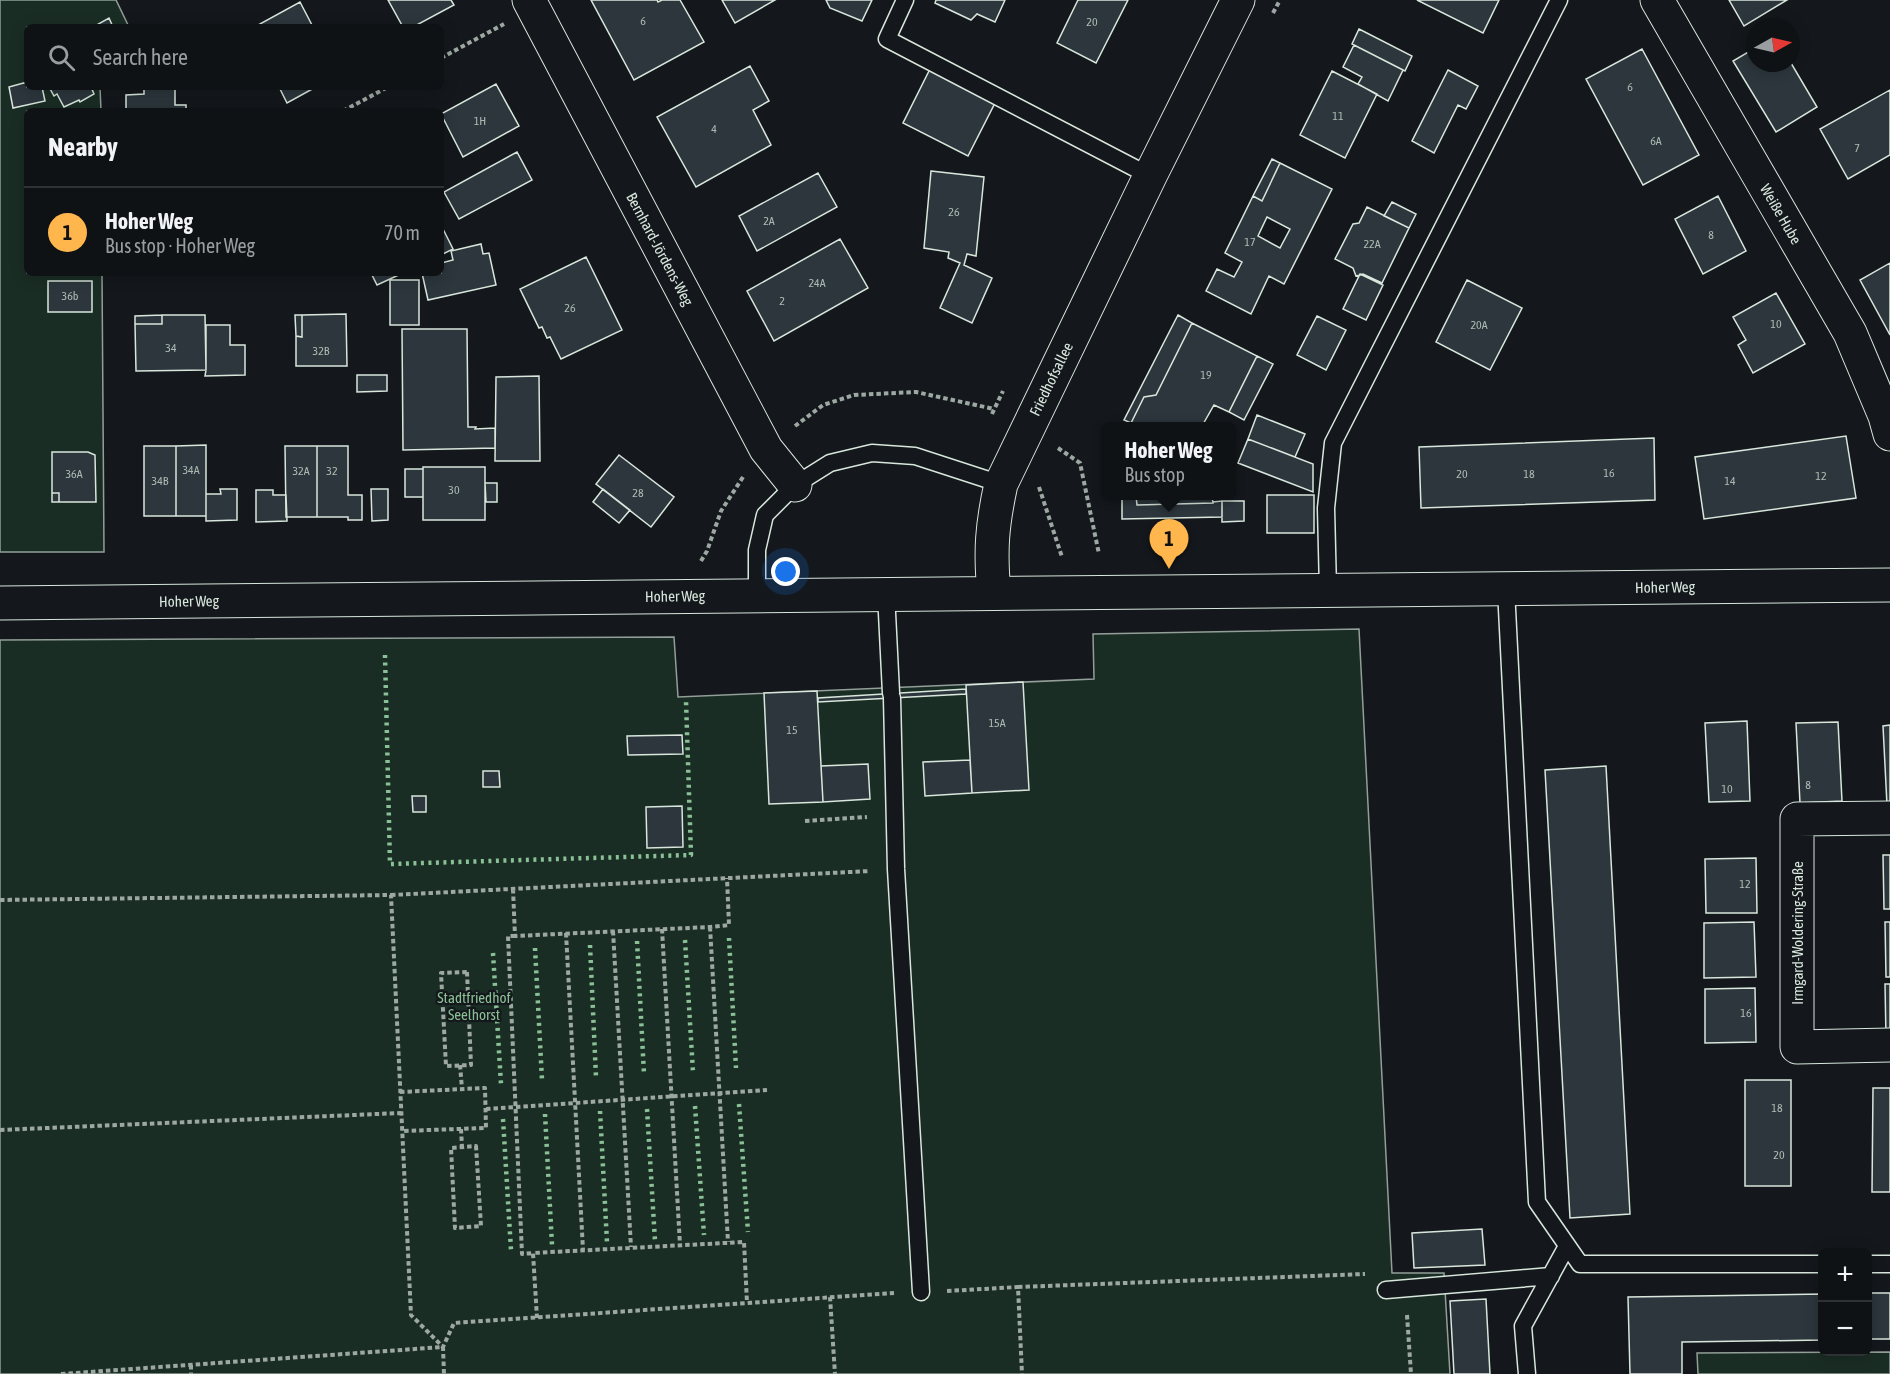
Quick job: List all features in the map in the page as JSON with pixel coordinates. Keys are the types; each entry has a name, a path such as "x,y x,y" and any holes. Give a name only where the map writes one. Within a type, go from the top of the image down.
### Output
{"street":[{"name":"Friedhofsallee","path":"994,593 991,558 993,524 1001,484 1238,0"},
{"name":"Weiße Hube","path":"1657,0 1850,333 1885,416 1890,434"},
{"name":"Bernhard-Jördens-Weg","path":"531,4 766,449 795,485"},
{"name":"Hoher Weg","path":"0,603 1890,585"},
{"name":"Irmgard-Woldering-Straße","path":"1890,818 1797,819 1797,1047 1890,1045"}],"lane":[{"path":"905,0 887,39 1150,176"},
{"path":"1328,590 1326,508 1333,443 1559,0"},
{"path":"758,595 757,550 765,514 795,485 830,463 872,453 915,456 1001,484"},
{"path":"1506,589 1537,1202 1580,1264 1818,1264"},
{"path":"886,593 896,869 921,1292"},
{"path":"1527,1374 1523,1326 1567,1246"},
{"path":"1872,1264 1890,1264"},
{"path":"1386,1290 1551,1276"}],"path":[{"path":"444,56 531,4"},
{"path":"349,108 382,90"},
{"path":"694,596 693,572 707,551 721,512 743,477 766,449 823,405 854,394 916,392 994,409"},
{"path":"1052,457 1057,447 1080,463 1099,554"},
{"path":"1043,477 1039,487 1062,555"},
{"path":"805,821 894,815"},
{"path":"0,900 391,895 896,869"},
{"path":"727,878 729,925 508,936 515,1107 522,1254 744,1242 747,1303"},
{"path":"513,889 515,936"},
{"path":"391,895 411,1315 443,1347"},
{"path":"710,927 728,1242"},
{"path":"662,929 680,1245"},
{"path":"613,931 631,1248"},
{"path":"566,933 583,1250"},
{"path":"467,972 471,1065 460,1065 446,1066 441,973 467,972"},
{"path":"460,1065 462,1089"},
{"path":"400,1092 484,1088 486,1109 486,1128 402,1131"},
{"path":"486,1109 768,1090"},
{"path":"0,1130 402,1113"},
{"path":"461,1129 462,1147"},
{"path":"476,1146 481,1226 455,1228 451,1148 462,1147 476,1146"},
{"path":"533,1253 537,1318"},
{"path":"444,1374 443,1347 454,1323 921,1292 1369,1274 1407,1310 1411,1374"},
{"path":"1018,1287 1022,1374"},
{"path":"830,1297 835,1374"},
{"path":"61,1374 443,1347"},
{"path":"191,1365 191,1374"}],"green space":[{"path":"0,0 116,0 128,24 24,24 24,90 100,90 101,108 24,108 24,276 102,276 104,552 0,552"},
{"name":"Stadtfriedhof Seelhorst","path":"1359,629 1392,1273 1444,1273 1450,1374 0,1374 0,640 674,637 678,697 1094,679 1093,634"},
{"path":"1818,1352 1818,1356 1872,1356 1872,1352 1890,1352 1890,1374 1698,1374 1697,1353"}],"building":[{"path":"388,0 451,0 454,5 419,24 401,24"},
{"path":"591,0 657,0 658,2 680,0 704,42 634,80"},
{"path":"722,0 775,0 735,23"},
{"path":"826,0 872,0 862,21 830,8"},
{"path":"936,0 1005,0 995,22 977,14 971,20 935,3"},
{"path":"1078,0 1128,0 1096,63 1057,43"},
{"path":"1417,0 1499,0 1483,33"},
{"path":"1729,0 1787,0 1757,18 1746,18 1744,26"},
{"path":"300,2 311,24 260,24"},
{"path":"109,18 112,24 98,24"},
{"path":"1359,29 1412,56 1405,71 1352,44"},
{"path":"1354,45 1403,70 1388,101 1358,84 1362,77 1343,67"},
{"path":"1642,49 1699,155 1643,185 1586,79"},
{"path":"1746,53 1746,72 1796,72 1817,107 1776,132 1733,61"},
{"path":"750,66 769,101 753,110 771,145 696,187 657,117"},
{"path":"931,67 996,101 968,156 903,123"},
{"path":"1448,70 1478,86 1466,109 1458,105 1434,153 1412,141"},
{"path":"1332,71 1377,94 1345,158 1300,135"},
{"path":"24,83 24,90 43,90 45,101 13,108 9,87"},
{"path":"496,84 519,126 463,157 444,120 444,112"},
{"path":"51,90 92,90 94,94 64,107 57,94 54,96"},
{"path":"144,90 175,90 175,105 186,105 186,108 126,108 126,95 144,94"},
{"path":"280,90 311,90 287,103"},
{"path":"1890,90 1890,155 1848,179 1820,129"},
{"path":"517,152 532,180 459,219 444,192"},
{"path":"1272,159 1280,163 1262,201 1253,196"},
{"path":"1280,163 1332,189 1284,284 1269,276 1251,314 1206,291 1217,269 1234,277 1242,262 1225,253 1253,196 1262,201","holes":["1267,217 1290,229 1280,248 1258,236"]},
{"path":"931,171 984,177 976,256 967,254 964,265 992,278 972,323 940,308 960,263 948,258 949,252 924,248"},
{"path":"818,173 837,207 757,251 739,216"},
{"path":"1718,196 1746,251 1703,274 1675,219"},
{"path":"1392,202 1416,214 1409,228 1384,216"},
{"path":"1367,207 1409,228 1382,283 1363,274 1356,276 1353,268 1335,259 1353,224 1359,223"},
{"path":"444,231 453,249 444,254"},
{"path":"840,239 868,288 774,341 747,291"},
{"path":"481,244 483,254 489,253 496,285 428,300 423,276 444,276 444,262 453,260 451,251"},
{"path":"586,257 622,330 561,359 550,337 547,338 542,327 539,328 520,289"},
{"path":"1890,263 1890,335 1860,280"},
{"path":"1360,274 1383,285 1366,320 1343,309"},
{"path":"372,276 396,276 377,285"},
{"path":"390,280 419,280 419,325 390,325"},
{"path":"1467,280 1522,308 1490,370 1436,342"},
{"path":"48,281 92,281 92,312 48,312"},
{"path":"1776,293 1805,344 1753,373 1738,345 1746,340 1733,317"},
{"path":"346,314 347,366 296,366 296,336 302,337 302,315"},
{"path":"162,315 205,315 206,370 136,371 135,324 162,324"},
{"path":"162,315 162,324 135,324 135,316"},
{"path":"295,315 302,315 302,337 296,336"},
{"path":"1178,315 1192,323 1156,395 1144,397 1132,422 1124,420"},
{"path":"1317,316 1346,330 1326,370 1297,355"},
{"path":"1192,323 1257,356 1229,412 1214,405 1204,422 1132,422 1144,397 1156,395"},
{"path":"206,325 230,325 230,345 245,345 245,375 205,376"},
{"path":"402,329 467,329 468,427 495,428 495,448 403,450"},
{"path":"1257,356 1273,364 1244,420 1229,412"},
{"path":"357,375 387,375 387,391 357,392"},
{"path":"539,376 540,461 495,461 496,377"},
{"path":"1257,415 1305,434 1295,457 1248,439"},
{"path":"1846,436 1856,498 1704,519 1695,457"},
{"path":"1654,438 1655,500 1421,508 1419,447"},
{"path":"1248,439 1313,464 1313,492 1238,463"},
{"path":"206,445 206,516 176,516 176,446"},
{"path":"144,446 176,446 176,516 144,516"},
{"path":"285,446 317,446 317,517 286,517"},
{"path":"317,446 348,446 348,495 362,495 362,520 348,520 348,517 317,517"},
{"path":"52,452 88,452 95,455 96,502 59,502 59,493 52,493"},
{"path":"619,455 674,497 651,527 596,484"},
{"path":"423,467 485,467 485,520 423,520"},
{"path":"405,469 423,469 423,497 405,497"},
{"path":"485,483 497,483 497,502 486,502"},
{"path":"220,489 237,489 237,520 206,521 206,494 221,494"},
{"path":"371,489 388,489 388,520 372,521"},
{"path":"603,489 630,510 619,523 593,502"},
{"path":"256,490 273,490 273,495 286,495 287,521 256,522"},
{"path":"52,493 59,493 59,502 52,502"},
{"path":"1267,495 1314,495 1314,533 1267,533"},
{"path":"1122,500 1136,500 1137,505 1222,501 1222,517 1122,519"},
{"path":"1136,500 1213,500 1213,503 1137,505"},
{"path":"1222,501 1244,501 1244,521 1222,522"},
{"path":"1023,682 1029,790 972,793 966,685"},
{"path":"966,689 966,694 818,702 818,698"},
{"path":"817,691 823,802 769,804 764,693"},
{"path":"1747,721 1750,801 1709,802 1705,723"},
{"path":"1838,722 1842,801 1800,803 1796,723"},
{"path":"1890,725 1890,805 1887,805 1883,726"},
{"path":"682,735 683,754 628,755 627,736"},
{"path":"970,760 972,793 925,796 923,762"},
{"path":"868,764 870,799 823,802 821,766"},
{"path":"1606,766 1630,1214 1570,1218 1545,770"},
{"path":"483,771 499,771 500,787 483,787"},
{"path":"412,796 426,796 426,812 413,812"},
{"path":"682,806 683,847 647,848 646,807"},
{"path":"1883,855 1890,855 1890,909 1884,909"},
{"path":"1756,858 1757,913 1706,913 1705,859"},
{"path":"1754,922 1756,977 1704,978 1704,923"},
{"path":"1885,922 1890,922 1890,977 1886,977"},
{"path":"1885,984 1890,984 1890,1038 1886,1038"},
{"path":"1755,988 1756,1042 1705,1043 1705,989"},
{"path":"1745,1080 1791,1080 1791,1186 1745,1186"},
{"path":"1873,1088 1890,1088 1890,1192 1872,1192"},
{"path":"1482,1229 1485,1265 1414,1268 1412,1233"},
{"path":"1872,1293 1890,1293 1890,1339 1872,1339"},
{"path":"1818,1294 1818,1340 1682,1342 1682,1374 1630,1374 1628,1297"},
{"path":"1486,1299 1490,1374 1454,1374 1450,1301"}],"hedge":[{"path":"385,655 390,864 691,855 686,701"},
{"path":"729,938 736,1068"},
{"path":"685,940 693,1072"},
{"path":"637,941 644,1074"},
{"path":"590,945 596,1077"},
{"path":"535,948 542,1080"},
{"path":"493,953 501,1084"},
{"path":"739,1104 748,1232"},
{"path":"695,1106 704,1235"},
{"path":"647,1109 655,1241"},
{"path":"600,1111 607,1242"},
{"path":"545,1114 552,1245"},
{"path":"503,1119 511,1250"}],"place":[{"name":"Hoher Weg","path":"1169,569"}]}
